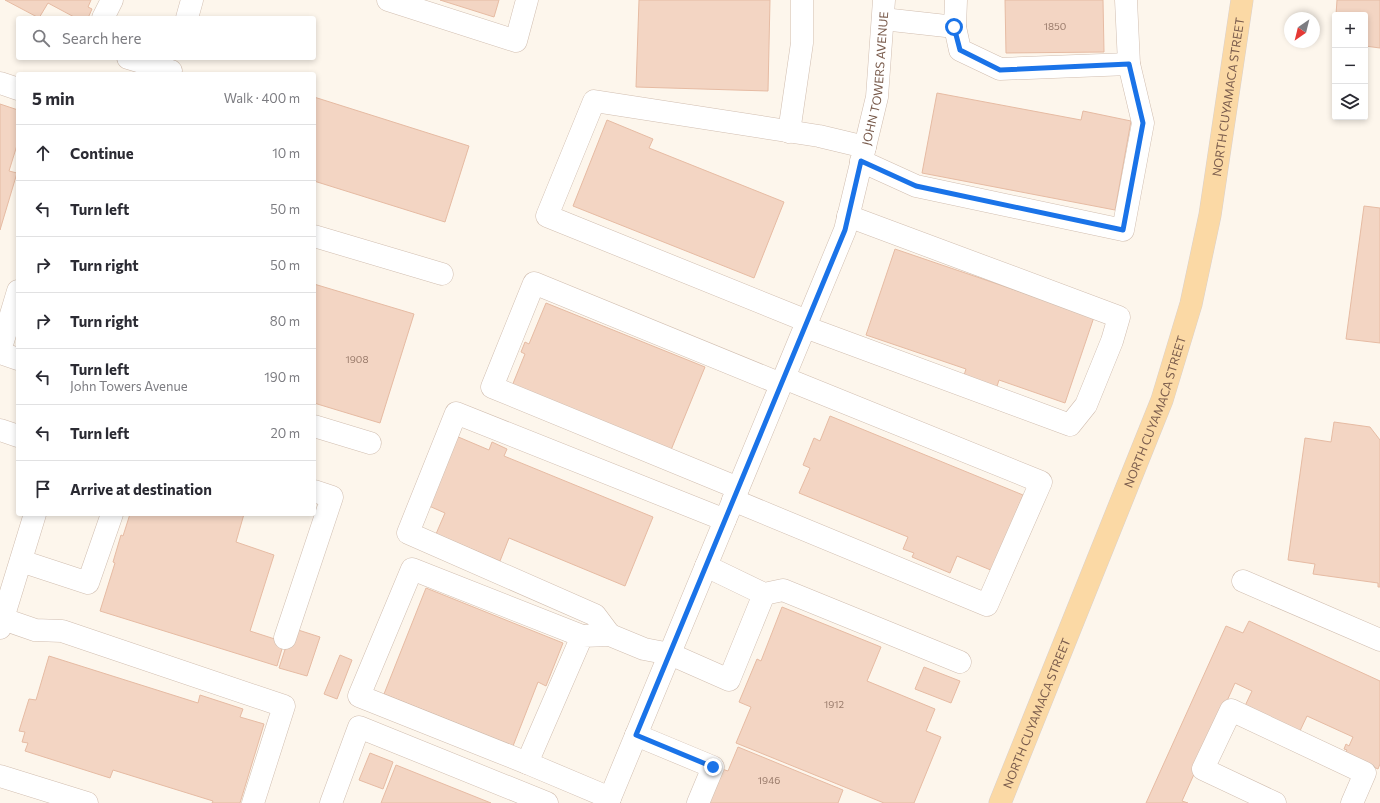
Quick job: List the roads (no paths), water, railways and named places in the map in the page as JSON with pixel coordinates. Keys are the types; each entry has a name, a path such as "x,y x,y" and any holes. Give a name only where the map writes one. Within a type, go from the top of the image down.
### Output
{"main road":[{"name":"NORTH CUYAMACA STREET","path":"1000,803 1162,400 1192,304 1210,215 1242,0"}],"street":[{"path":"104,16 112,0"},
{"path":"188,16 192,0"},
{"path":"388,0 516,41 527,0"},
{"path":"790,132 802,43 802,0"},
{"path":"956,0 954,27 960,50 1000,70 1129,64"},
{"path":"848,216 1119,317 1109,348 1086,406 1070,425 806,324 547,216 594,101 819,136 863,154 916,186 1123,230 1143,123 1129,64 1126,0"},
{"path":"883,9 954,27"},
{"name":"JOHN TOWERS AVENUE","path":"609,801 845,230 877,97 883,9"},
{"path":"137,60 172,68"},
{"path":"0,83 16,88"},
{"path":"316,237 442,274"},
{"path":"610,635 595,615 408,533 456,413 732,503 987,605 1041,482 534,283 492,387 732,503"},
{"path":"16,298 0,352 16,358"},
{"path":"316,427 370,443"},
{"path":"0,430 16,435"},
{"path":"285,638 332,497 316,492"},
{"path":"34,516 1,623 35,630 62,632 284,706 252,803"},
{"path":"20,561 88,583 111,516"},
{"path":"706,566 764,594 783,590 960,662"},
{"path":"609,801 527,763 359,696 412,569 582,636 610,635 644,649 670,654 729,680 764,594"},
{"path":"1243,581 1380,640"},
{"path":"527,763 582,636"},
{"path":"1276,803 1203,769 1231,710 1365,773 1352,803"},
{"path":"331,803 359,727 547,803"},
{"path":"636,735 713,767 698,803"},
{"path":"0,776 87,803"}]}
